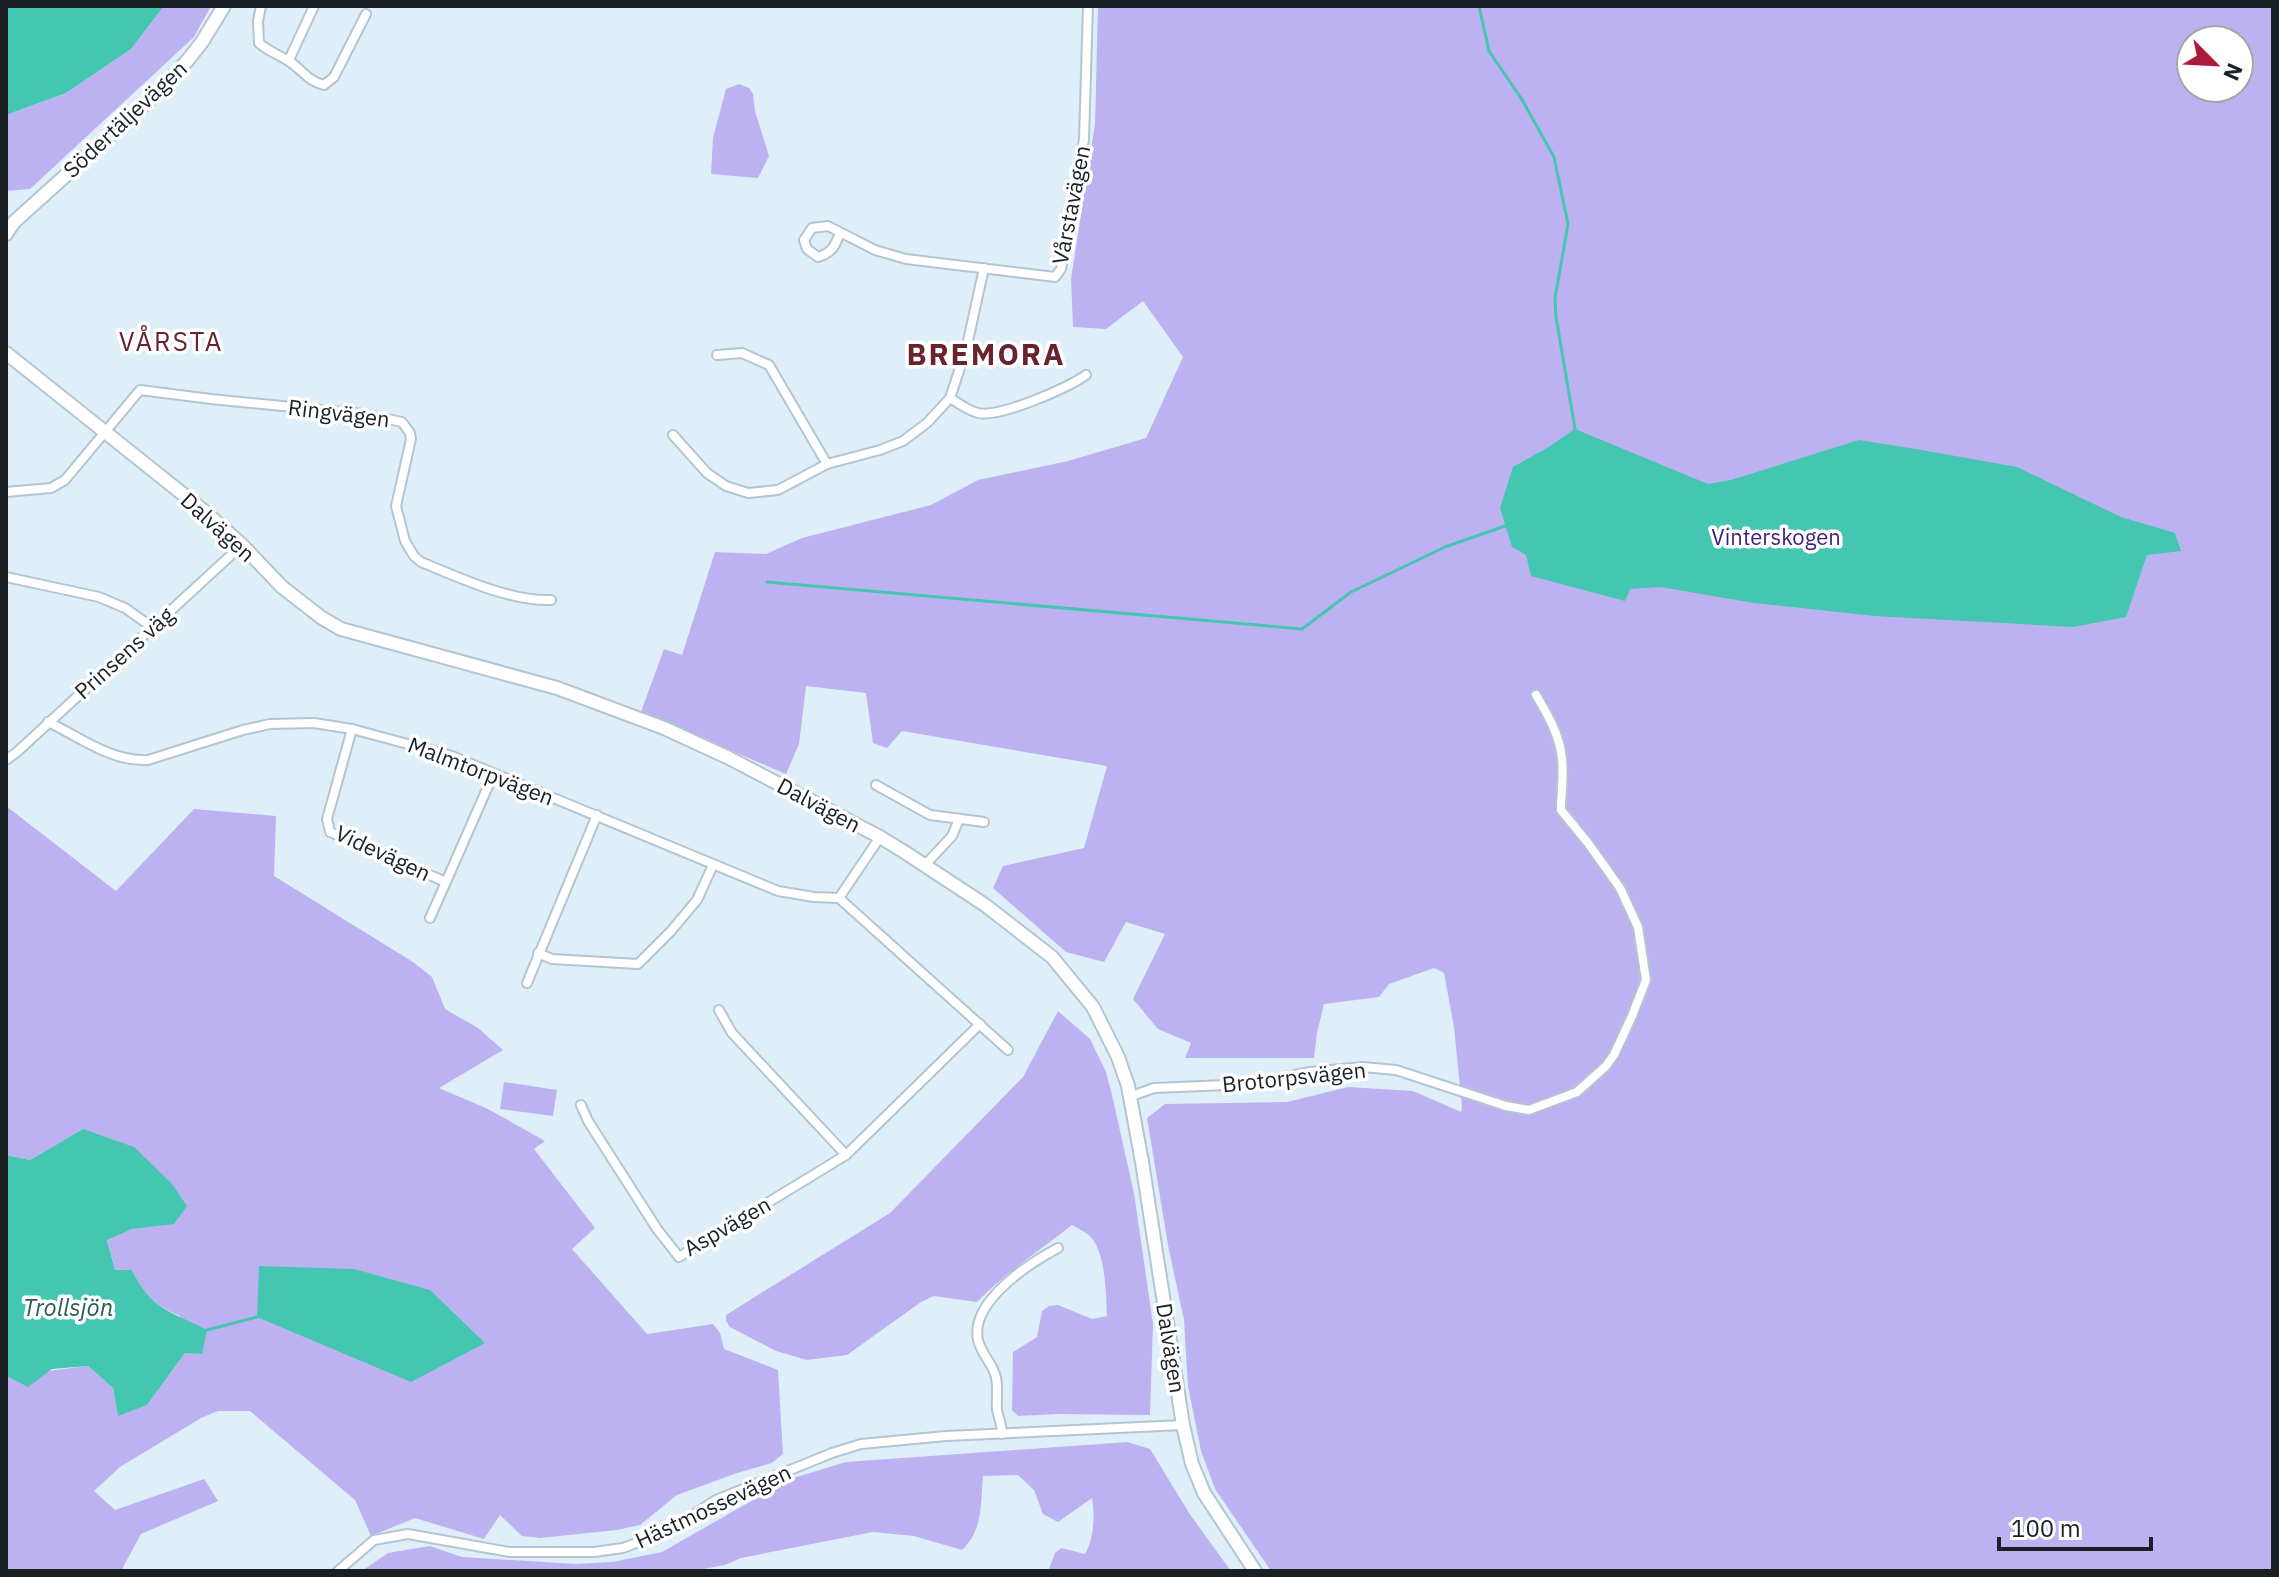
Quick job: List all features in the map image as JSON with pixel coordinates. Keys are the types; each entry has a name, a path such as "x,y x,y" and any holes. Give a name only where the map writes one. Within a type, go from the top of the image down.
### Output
{"main road":[{"name":"Södertäljevägen","path":"6,234 14,222 155,95 187,61 224,6"},
{"path":"6,248 14,222"},
{"name":"Dalvägen","path":"8,353 204,511 282,587 322,618 341,629 541,684 612,708 729,758 880,837 925,865 1034,941 1068,974 1093,1007 1124,1071 1192,1464 1204,1493 1255,1571"}],"street":[{"path":"261,6 259,43 269,52 289,60 313,82 324,85 334,77 366,14"},
{"path":"289,60 314,6"},
{"name":"Vårstavägen","path":"840,233 875,250 906,259 1055,277 1061,269 1084,139 1088,6"},
{"path":"828,226 840,233 829,254 818,257 807,249 804,240 812,228 828,226"},
{"path":"673,435 707,473 726,486 748,493 778,490 827,464 903,441 927,423 950,398 966,350 984,268"},
{"path":"717,355 742,353 769,365 827,464"},
{"path":"950,398 977,413 994,414 1069,386 1086,375"},
{"name":"Ringvägen","path":"104,432 140,390 364,414 402,422 410,433 410,446 396,506 405,541 414,556 421,562 515,596 535,601 551,600"},
{"path":"6,492 51,488 65,480 104,432"},
{"name":"Prinsens väg","path":"6,760 242,545"},
{"path":"6,577 99,597 125,608 152,627"},
{"name":"Brotorpsvägen","path":"1129,1097 1154,1088 1251,1084 1310,1072 1363,1067 1396,1070 1506,1106 1529,1110 1577,1092 1606,1066 1614,1055 1646,980 1638,927 1620,888 1561,810 1563,760 1560,743 1536,695"},
{"name":"Malmtorpvägen","path":"48,722 115,756 132,761 148,760 270,724 314,723 352,729 452,756 778,891 839,898"},
{"name":"Videvägen","path":"352,729 327,819 330,832 446,882"},
{"name":"Videvägen","path":"430,918 493,775"},
{"path":"876,785 930,815 984,822"},
{"path":"527,983 597,815"},
{"path":"925,865 952,836 959,819"},
{"path":"880,837 839,898 1008,1050"},
{"path":"538,953 552,959 638,964 697,900 713,865"},
{"path":"719,1010 732,1033 846,1155"},
{"name":"Aspvägen","path":"581,1105 657,1229 679,1257 846,1155 980,1024"},
{"path":"1002,1434 997,1411 996,1376 979,1345 977,1322 983,1308 997,1293 1058,1248"},
{"name":"Hästmossevägen","path":"338,1570 374,1540 408,1534 510,1552 594,1552 623,1548 666,1532 716,1500 861,1444 946,1436 1183,1425"}],"green space":[{"path":"164,6 211,6 194,37 30,189 6,191 6,115 66,93 131,49"},
{"name":"Vinterskogen","path":"1098,6 2273,6 2273,1571 1271,1571 1215,1489 1201,1451 1188,1386 1184,1320 1147,1118 1165,1104 1287,1102 1348,1087 1413,1091 1461,1112 1454,1027 1444,973 1434,968 1389,984 1379,997 1324,1004 1314,1058 1185,1058 1191,1043 1158,1029 1133,999 1165,934 1126,922 1104,962 1066,952 993,888 1003,866 1084,848 1107,766 902,731 887,748 873,743 866,693 806,686 799,744 786,774 641,712 664,649 682,655 715,552 766,554 802,538 931,505 978,480 1068,461 1146,438 1183,357 1143,301 1106,329 1073,327 1071,279 1095,124"},
{"path":"739,84 749,88 753,94 769,156 758,178 711,174 713,138 726,89"},
{"path":"6,806 116,891 194,809 276,816 274,876 413,962 432,977 445,1009 478,1028 503,1050 439,1088 488,1109 545,1141 534,1149 595,1228 572,1249 647,1334 713,1324 720,1333 724,1349 778,1370 783,1454 772,1463 677,1495 640,1525 617,1530 540,1538 522,1536 500,1515 484,1539 415,1518 371,1536 355,1500 250,1411 218,1411 120,1467 94,1491 115,1510 204,1479 218,1501 141,1534 121,1571 6,1571 6,1277 7,1376 88,1366 113,1388 118,1415 147,1405 185,1353 180,1316 151,1298 132,1270 115,1270 107,1239 132,1229 174,1223 83,1129 30,1160 6,1155"},
{"path":"1058,1011 1090,1039 1106,1072 1112,1095 1134,1193 1153,1324 1150,1415 1018,1416 1012,1410 1013,1352 1037,1337 1042,1311 1058,1305 1092,1319 1107,1316 1099,1251 1089,1235 1072,1225 1011,1271 977,1302 934,1296 847,1355 807,1360 776,1351 730,1327 726,1315 890,1213 1023,1077"},
{"path":"504,1082 557,1090 553,1116 500,1109"},
{"path":"1127,1442 1150,1449 1191,1516 1231,1571 1048,1571 1055,1553 1061,1548 1085,1554 1093,1527 1092,1498 1058,1522 1043,1514 1034,1490 1018,1475 983,1476 978,1525 962,1550 914,1536 873,1532 692,1571 362,1571 388,1553 430,1546 462,1557 576,1564 612,1562 662,1552 790,1479 846,1462"}],"water":[{"path":"6,6 164,6 131,49 66,93 6,115"},
{"path":"1575,429 1708,484 1731,480 1859,440 2017,467 2121,517 2175,533 2181,551 2147,555 2126,617 2073,627 1875,616 1754,603 1660,587 1630,589 1625,601 1531,576 1526,555 1512,547 1500,508 1513,467"},
{"name":"Trollsjön","path":"83,1129 134,1147 172,1184 187,1206 174,1224 132,1229 107,1240 115,1270 132,1270 154,1301 207,1330 202,1354 185,1353 147,1405 118,1416 113,1388 88,1366 52,1369 28,1387 7,1376 6,1155 30,1160"},
{"path":"259,1266 354,1269 430,1290 485,1343 411,1382 257,1317"}],"waterway":[{"path":"1479,6 1489,51 1521,98 1554,157 1568,224 1555,298 1556,317 1575,429"},
{"path":"767,582 1302,629 1351,592 1445,547 1505,526"},
{"path":"207,1330 257,1317"}],"district":[{"name":"VÅRSTA","path":"171,342"},
{"name":"BREMORA","path":"986,355"}]}
